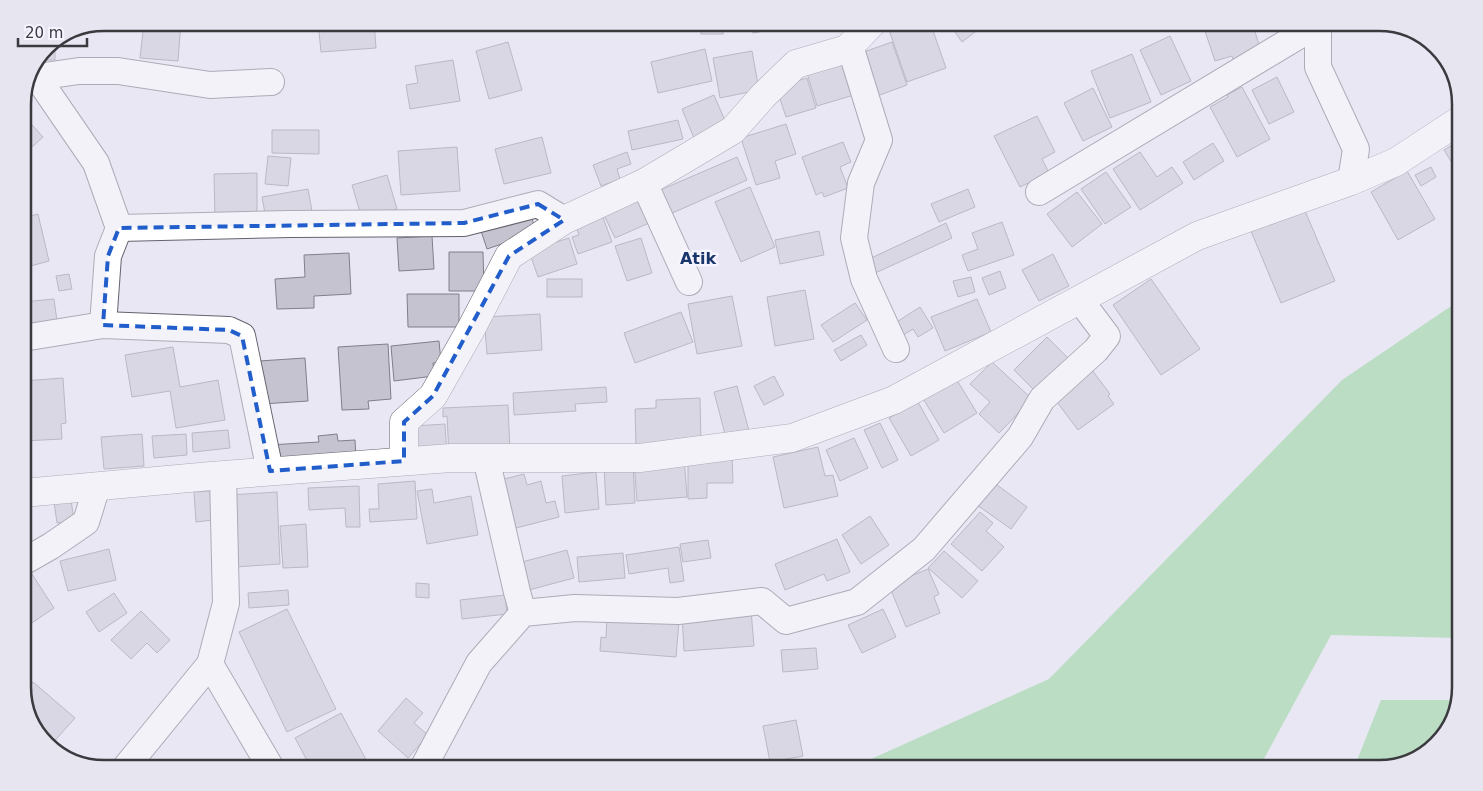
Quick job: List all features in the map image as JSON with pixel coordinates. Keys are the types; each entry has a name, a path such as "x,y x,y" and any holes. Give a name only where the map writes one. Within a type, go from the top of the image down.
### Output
{"street":[{"path":"404,461 404,422 433,396 510,256 564,220 644,183 733,130 763,96 796,64 848,49 864,31"},
{"path":"1039,192 1305,31"},
{"path":"1318,31 1318,67 1356,149 1351,181"},
{"path":"850,46 879,140 861,183 854,238 864,279 896,349"},
{"path":"36,79 79,71 118,72 210,85 271,82"},
{"path":"36,81 96,163 119,228 108,256 103,324"},
{"path":"31,492 270,471 451,458 640,458 792,438 894,400 1197,236 1351,181 1396,162 1452,125"},
{"path":"644,183 689,282"},
{"path":"119,228 291,224 464,223 538,204 564,220"},
{"path":"427,760 479,662 523,613 575,608 678,611 762,601 786,621 857,602 924,550 1020,437 1042,399 1096,350 1106,336 1080,300"},
{"path":"31,337 103,324 228,330 242,336 270,471"},
{"path":"486,458 516,592 523,613"},
{"path":"132,760 210,664 226,603 223,475"},
{"path":"31,557 86,522 97,486"},
{"path":"210,664 266,760"}],"highlighted area":[{"path":"538,204 564,220 509,256 433,396 404,422 404,461 270,471 242,336 229,330 103,325 108,256 119,228 464,223"}],"green space":[{"path":"1452,305 1452,638 1331,635 1263,760 869,760 1049,679 1342,380"},
{"path":"1381,700 1450,700 1444,719 1434,735 1415,750 1388,759 1357,760"}],"building":[{"path":"143,31 180,31 178,61 140,58"},
{"path":"319,31 375,31 376,48 321,52"},
{"path":"701,31 723,31 723,34 701,34"},
{"path":"889,31 933,31 946,68 907,82"},
{"path":"954,31 976,31 962,42"},
{"path":"1205,31 1255,31 1261,51 1233,59 1232,56 1215,61"},
{"path":"1170,36 1191,81 1161,95 1140,50"},
{"path":"508,42 522,90 489,99 476,51"},
{"path":"892,42 907,85 877,96 861,53"},
{"path":"705,49 712,81 658,93 651,62"},
{"path":"55,50 55,60 46,60"},
{"path":"752,51 759,90 720,98 713,58"},
{"path":"1132,54 1151,102 1110,118 1091,71"},
{"path":"453,60 460,101 410,109 406,85 418,83 415,66"},
{"path":"844,62 854,95 817,106 807,73"},
{"path":"1277,77 1294,112 1269,124 1252,90"},
{"path":"807,78 816,108 786,117 776,87"},
{"path":"1242,87 1270,139 1237,157 1210,107"},
{"path":"1093,88 1112,127 1083,141 1064,103"},
{"path":"714,95 726,123 696,143 682,109"},
{"path":"1037,116 1055,152 1042,159 1049,173 1020,187 994,136"},
{"path":"678,120 683,139 632,150 628,131"},
{"path":"31,124 43,137 31,148"},
{"path":"786,124 796,154 775,161 780,178 756,185 741,138"},
{"path":"272,130 319,130 319,154 272,153"},
{"path":"542,137 551,173 504,184 495,149"},
{"path":"843,142 851,162 840,167 848,188 824,197 822,192 816,195 802,157"},
{"path":"1213,143 1224,161 1194,180 1183,162"},
{"path":"1452,145 1452,163 1444,150"},
{"path":"457,147 460,191 401,195 398,151"},
{"path":"627,152 631,164 617,169 620,179 601,186 593,165"},
{"path":"1140,152 1157,177 1172,167 1183,183 1140,210 1113,169"},
{"path":"268,156 291,158 288,186 265,184"},
{"path":"737,157 747,180 668,215 658,191"},
{"path":"1431,167 1436,177 1421,186 1415,175"},
{"path":"1407,171 1435,219 1398,240 1371,192"},
{"path":"1106,172 1131,207 1105,224 1081,189"},
{"path":"257,173 257,220 215,220 214,174"},
{"path":"387,175 397,209 362,219 352,185"},
{"path":"750,187 775,247 741,262 715,202"},
{"path":"308,189 312,211 266,219 262,197"},
{"path":"968,189 975,207 939,222 931,204"},
{"path":"1077,192 1102,224 1072,247 1047,214"},
{"path":"644,194 656,220 615,238 603,213"},
{"path":"1305,211 1335,281 1281,303 1248,224 1266,217 1270,225"},
{"path":"601,212 612,242 578,254 572,237 579,235 574,221"},
{"path":"38,214 49,261 31,266 31,216"},
{"path":"530,214 537,232 487,249 481,231"},
{"path":"1002,222 1014,255 968,271 962,255 978,249 972,233"},
{"path":"946,223 952,238 873,274 867,260"},
{"path":"819,231 824,255 780,264 775,240"},
{"path":"432,236 434,269 399,271 397,238"},
{"path":"569,238 577,264 538,277 529,251"},
{"path":"641,238 652,273 627,281 615,246"},
{"path":"449,252 483,252 484,291 449,291"},
{"path":"349,253 351,294 314,296 314,308 277,309 275,279 305,277 304,255"},
{"path":"1053,254 1069,286 1039,301 1022,270"},
{"path":"1000,271 1006,288 989,295 982,278"},
{"path":"69,274 72,289 59,291 56,276"},
{"path":"971,277 975,292 958,297 953,281"},
{"path":"547,279 582,279 582,297 547,297"},
{"path":"1151,279 1200,349 1161,375 1113,305"},
{"path":"805,290 814,339 775,346 767,297"},
{"path":"407,294 459,294 459,327 408,327"},
{"path":"732,296 742,346 697,354 688,304"},
{"path":"54,299 57,321 31,323 31,301"},
{"path":"977,299 991,332 945,351 931,317"},
{"path":"855,303 867,320 833,342 821,325"},
{"path":"920,307 933,328 918,337 913,329 900,337 892,325"},
{"path":"681,312 693,342 635,363 624,333"},
{"path":"540,314 542,350 487,354 484,317"},
{"path":"861,335 867,345 841,361 834,350"},
{"path":"1047,337 1070,360 1036,392 1014,370"},
{"path":"439,341 441,362 433,363 434,376 394,381 391,346"},
{"path":"388,344 391,399 368,401 369,409 342,410 338,347"},
{"path":"173,347 180,387 218,380 225,420 176,428 170,391 132,397 125,355"},
{"path":"305,358 308,401 262,404 259,361"},
{"path":"992,362 1032,399 999,433 979,414 990,402 970,384"},
{"path":"1092,370 1110,394 1108,396 1114,404 1078,430 1054,398"},
{"path":"774,376 784,395 764,405 754,386"},
{"path":"955,377 977,413 944,433 922,397"},
{"path":"63,378 66,423 61,424 62,439 31,441 31,380"},
{"path":"737,386 749,431 726,438 714,392"},
{"path":"606,387 607,402 575,404 576,411 514,415 513,393"},
{"path":"700,398 701,443 636,446 635,409 656,408 656,400"},
{"path":"918,402 939,440 911,456 889,418"},
{"path":"508,405 510,452 449,455 447,416 443,417 443,408"},
{"path":"880,423 898,460 882,468 864,430"},
{"path":"445,424 447,456 416,459 414,426"},
{"path":"228,430 230,448 193,452 192,433"},
{"path":"142,434 144,466 104,469 101,437"},
{"path":"186,434 187,455 154,458 152,436"},
{"path":"337,434 338,441 355,440 356,460 271,466 269,445 319,442 318,436"},
{"path":"854,438 868,468 840,481 826,450"},
{"path":"818,447 825,476 833,475 838,496 784,508 773,457"},
{"path":"688,455 732,455 733,483 707,483 707,498 688,499"},
{"path":"684,457 687,497 637,501 634,461"},
{"path":"633,465 635,503 606,505 604,466"},
{"path":"596,472 599,509 565,513 562,476"},
{"path":"524,474 527,485 541,481 546,503 555,501 559,517 516,528 504,479"},
{"path":"415,481 417,519 370,522 369,509 379,509 378,484"},
{"path":"993,482 1027,507 1011,529 977,505"},
{"path":"359,486 360,527 346,527 345,508 309,510 308,488"},
{"path":"432,489 434,503 471,496 478,535 427,544 417,491"},
{"path":"211,491 213,520 196,522 194,492"},
{"path":"70,492 74,521 57,523 53,495"},
{"path":"277,492 280,564 234,567 230,495"},
{"path":"980,512 993,523 986,531 1004,547 982,571 951,544"},
{"path":"870,516 889,545 861,564 842,535"},
{"path":"306,524 308,567 283,568 280,526"},
{"path":"837,539 850,572 827,581 824,574 785,590 775,564"},
{"path":"708,540 711,558 683,562 680,544"},
{"path":"679,547 684,581 670,583 668,568 629,574 626,555"},
{"path":"109,549 116,580 68,591 60,561"},
{"path":"567,550 574,578 529,590 522,562"},
{"path":"944,551 978,581 962,598 928,568"},
{"path":"623,553 625,578 579,582 577,557"},
{"path":"928,569 939,594 934,597 940,613 906,627 889,585"},
{"path":"31,573 54,608 31,624"},
{"path":"416,583 429,584 429,598 416,597"},
{"path":"288,590 289,605 249,608 248,593"},
{"path":"114,593 127,613 99,632 86,612"},
{"path":"505,595 507,614 462,619 460,600"},
{"path":"287,609 336,709 287,732 239,632"},
{"path":"883,609 896,637 862,653 848,625"},
{"path":"751,610 754,646 684,651 682,615"},
{"path":"141,611 170,640 157,653 147,643 131,659 111,640"},
{"path":"607,616 679,621 676,657 600,651 601,637 606,638"},
{"path":"816,648 818,669 783,672 781,650"},
{"path":"33,682 75,718 55,741 49,735 35,710 31,684"},
{"path":"406,698 423,713 414,723 428,735 408,758 378,731"},
{"path":"341,713 366,760 307,760 295,738"},
{"path":"796,720 803,756 770,760 763,726"}],"district":[{"name":"Atik","path":"698,258"}]}
